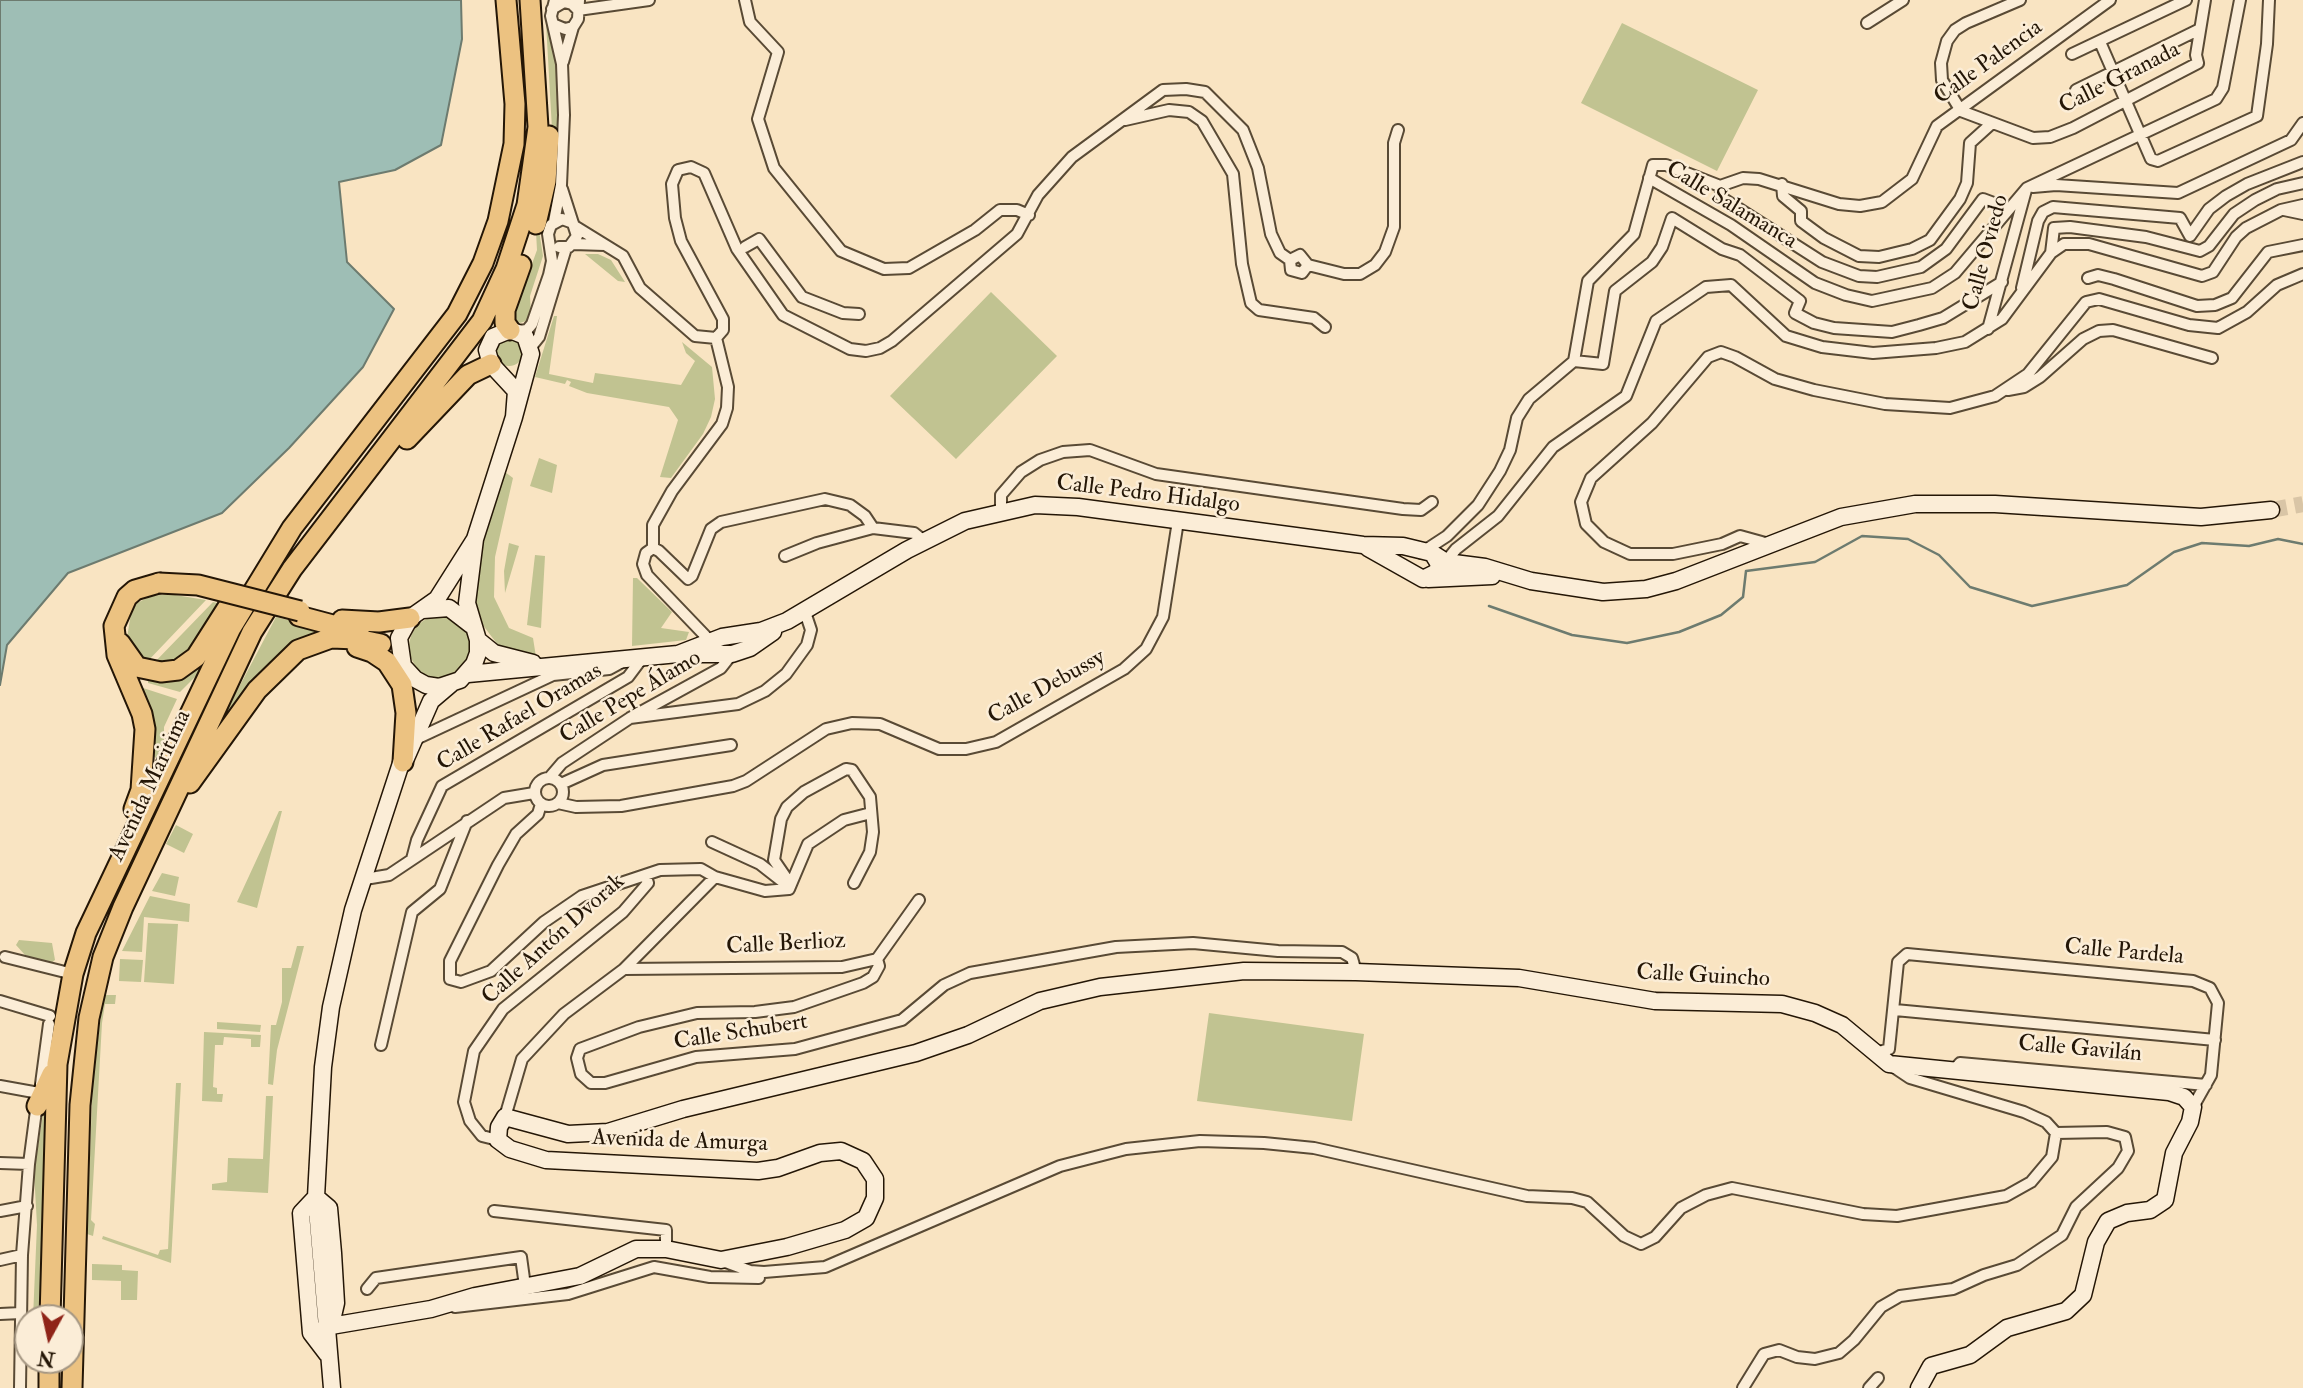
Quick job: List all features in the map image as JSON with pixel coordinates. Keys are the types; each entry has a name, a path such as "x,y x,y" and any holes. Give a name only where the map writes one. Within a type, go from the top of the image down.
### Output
{"highway":[{"name":"Avenida Maritima","path":"50,1304 57,1064 73,974 86,933 231,628 292,528 457,314 477,276 498,221 514,144 515,104 506,0"},
{"path":"513,330 505,323 505,310 538,216 546,181 549,142 548,94 531,21 530,0"},
{"name":"Avenida Maritima","path":"72,1388 80,1105 89,1018 103,957 123,907 252,632 292,569 482,321 519,234 531,181 538,127 531,21"},
{"path":"329,520 468,374 496,368"},
{"path":"160,585 131,600 121,617 119,637 121,647 138,667 169,672 178,670 196,657 246,579 292,528"},
{"path":"86,933 141,789 146,748 142,714 117,655 113,637 116,615 127,597 135,590 160,585 198,585 300,613 364,633 381,644 403,665"},
{"path":"300,613 379,622 414,615"},
{"path":"123,907 192,780 257,690 282,664 298,650 331,638 357,639 381,644"},
{"path":"282,664 332,645 362,648 387,662 402,685 405,702 403,762"},
{"path":"38,1100 57,1064"}],"street":[{"path":"566,3 649,0"},
{"path":"746,0 750,22 778,52 758,119 774,168 841,251 884,269 909,268 975,230 1000,209 1017,210 1029,215"},
{"path":"1867,23 1903,0"},
{"path":"1961,111 1942,80 1941,63 1947,41 1955,30 1966,23 2020,0"},
{"name":"Calle Palencia","path":"1720,186 1743,178 1782,184 1839,204 1860,206 1882,202 1912,178 1937,126 2110,0"},
{"path":"2072,54 2186,0"},
{"name":"Calle Salamanca","path":"1574,361 1588,281 1634,234 1649,178 1731,225 1815,284 1872,301 1932,288 1955,273 2007,208 2027,188 2216,99 2223,88 2240,0"},
{"path":"2100,42 2151,159 2158,161 2258,116 2267,44 2269,0"},
{"path":"514,417 516,391 488,357 489,343 499,332 527,330 532,324 552,261 549,229 554,222 561,185 562,64 553,24 566,3"},
{"path":"562,64 578,19 566,3"},
{"name":"Calle Granada","path":"1961,111 2033,138 2050,137 2127,101 2198,63 2196,55 2202,3"},
{"path":"553,24 561,29 573,27"},
{"path":"2076,90 2114,74 2200,29"},
{"path":"716,338 723,330 723,319 681,241 675,218 671,184 678,170 691,167 704,173 737,249 783,315 832,341 866,351 892,341 1017,233 1053,174 1163,90 1186,89 1205,93 1219,104 1242,131 1252,148 1271,234 1280,253 1290,260 1300,255 1308,265 1360,274 1375,265 1385,252 1396,210 1394,143 1398,130"},
{"path":"1119,121 1169,110 1189,112 1202,121 1233,174 1242,264 1251,303 1269,312 1314,318 1325,327"},
{"path":"2027,188 2056,185 2179,193 2291,140 2303,123"},
{"path":"1782,184 1783,196 1801,211 1801,221 1824,238 1859,256 1879,257 1912,249 1930,240 1961,199 1967,183 1970,143 1991,124"},
{"path":"2021,293 2042,212 2053,207 2180,218 2190,236 2209,209 2226,196 2247,184 2303,162"},
{"path":"1649,178 1653,165 1666,165 1720,186 1722,198 1822,262 1852,274 1877,277 1921,267 1946,249 1983,199 2007,208"},
{"path":"2051,253 2054,228 2070,227 2146,237 2200,251 2209,246 2234,214 2255,200 2277,189 2303,183"},
{"path":"496,368 515,373 530,354 539,337 569,246 577,236 561,185"},
{"name":"Calle Oviedo","path":"1988,329 2027,188"},
{"path":"1363,545 1413,571 1419,577 1498,516 1553,447 1626,396 1656,321 1706,287 1731,285 1786,336 1852,352 1936,348 1965,342 2002,319 2051,253 2064,244 2089,244 2159,261 2195,276 2202,276 2213,272 2236,237 2246,228 2281,210 2303,205"},
{"path":"2281,210 2303,214"},
{"path":"1434,564 1447,536 1478,505 1500,471 1510,450 1517,418 1529,399 1574,361 1603,364 1615,291 1652,262 1662,247 1672,218 1722,249 1740,255 1800,301 1795,313 1814,323 1834,328 1892,332 1919,326 1943,318 2002,282"},
{"path":"554,222 562,219 610,246 623,256 640,288 650,298 695,337 716,338"},
{"path":"745,247 759,239 802,297 843,313 859,314"},
{"path":"551,242 569,246 610,246"},
{"path":"2088,278 2098,275 2197,306 2215,305 2232,298 2268,252 2303,246"},
{"path":"1769,544 1740,536 1722,544 1673,554 1630,554 1604,542 1586,524 1581,502 1591,478 1653,423 1707,357 1721,352 1775,379 1885,404 1950,408 1975,404 2004,390 2028,374 2086,302 2107,301 2189,325 2218,328 2247,312 2277,285 2303,274"},
{"path":"403,762 431,701 468,674 474,664 476,634 467,603 475,539 514,417 530,354 525,337 513,330"},
{"path":"2004,390 2024,387 2040,377 2083,340 2099,331 2113,330 2212,358"},
{"path":"716,338 728,387 727,408 722,424 672,491 653,525 653,548 688,579 692,576 711,528 742,516 825,499 850,505 865,516 873,528"},
{"path":"1001,510 1001,495 1021,472 1040,460 1063,452 1090,450 1156,474 1403,509 1421,510 1432,502"},
{"path":"1363,545 1403,546 1434,564 1602,592 1646,589 1709,570 1841,517 1915,505 1995,504 2164,516 2238,515 2271,510"},
{"name":"Calle Pedro Hidalgo","path":"468,674 550,664 678,654 729,654 747,641 804,612 924,541 965,521 1001,510 1035,505 1078,507 1363,545"},
{"name":"Calle Debussy","path":"558,803 576,807 621,806 733,786 826,729 852,723 880,724 939,748 966,750 996,742 1124,669 1146,649 1163,617 1178,521"},
{"path":"785,556 817,543 873,528 914,533 924,541"},
{"path":"332,1388 316,1197 317,1142 327,1035 349,927 403,762 412,714 399,638 414,615 438,599 475,539"},
{"path":"653,548 646,553 643,564 647,575 696,625 704,645 729,654"},
{"path":"1434,564 1485,567 1513,576"},
{"path":"414,615 428,608 449,608 467,619 476,634"},
{"path":"630,718 738,704 765,691 786,674 807,645 811,630 804,612"},
{"name":"Calle Pedro Hidalgo","path":"476,634 494,653 516,661 550,664"},
{"name":"Calle Pedro Hidalgo","path":"678,654 704,645 747,641"},
{"name":"Calle Pepe Álamo","path":"550,777 562,764 630,718 721,668 729,654"},
{"path":"414,740 553,675 609,669 637,658"},
{"name":"Calle Rafael Oramas","path":"412,859 417,840 442,786 628,677 637,658"},
{"path":"403,665 426,685 451,684"},
{"path":"561,784 603,765 731,745"},
{"path":"789,889 787,879 774,860 781,819 787,807 804,792 846,769 852,770 861,780 870,797 873,832 870,852 853,883"},
{"path":"550,777 561,784 563,792 558,803 550,806 541,804 534,793 537,783 550,777"},
{"path":"365,879 382,878 504,798 534,793"},
{"name":"Calle Antón Dvorak","path":"541,804 538,814 516,834 498,865 450,961 450,979 461,982 491,971 544,922 582,896 660,870 701,869 715,877 765,891 789,889"},
{"path":"789,889 808,844 844,820 871,813"},
{"path":"380,1045 412,912 440,889 467,821"},
{"path":"712,842 760,864 789,889"},
{"name":"Calle Antón Dvorak","path":"498,1140 482,1136 470,1121 464,1102 474,1051 503,1009 623,912 648,883 645,875"},
{"path":"498,1140 499,1126 505,1117 522,1059 564,1014 624,969 715,877"},
{"name":"Calle Berlioz","path":"624,969 842,967 877,959 919,900"},
{"name":"Calle Schubert","path":"877,959 878,966 873,977 863,983 794,1007 755,1012 697,1013 639,1027 580,1049 577,1058 581,1074 591,1083 605,1083 696,1057 795,1049 902,1020 944,985 971,973 1116,947 1193,943 1278,951 1342,952 1352,958 1356,972"},
{"name":"Calle Pardela","path":"1895,1010 1898,962 1907,954 2193,981 2210,988 2218,1003 2211,1075 2193,1107"},
{"path":"5,957 73,974"},
{"name":"Calle Guincho","path":"505,1117 568,1134 608,1132 683,1109 916,1053 968,1035 1040,1001 1100,987 1244,971 1518,978 1655,1001 1783,1004 1842,1025 1883,1059"},
{"path":"0,1001 50,1020 29,1164 21,1304"},
{"path":"1743,1388 1764,1354 1779,1350 1797,1357 1815,1359 1839,1353 1854,1340 1881,1307 1900,1296 1953,1289 1984,1275 2017,1265 2062,1235 2076,1207 2118,1168 2127,1151 2125,1138 2107,1132 2056,1133 2046,1122 2024,1112 1910,1078 1883,1059 1889,1049 1895,1010 2215,1040"},
{"name":"Calle Gavilán","path":"1883,1059 1953,1071 2169,1092 2184,1097 2193,1107"},
{"name":"Calle Gavilán","path":"1953,1071 1960,1063 2206,1085"},
{"path":"0,1086 38,1100"},
{"path":"1919,1388 1931,1366 1970,1355 2007,1328 2066,1311 2083,1295 2096,1242 2108,1221 2127,1213 2150,1210 2165,1200 2174,1153 2190,1122 2193,1107"},
{"path":"721,1260 739,1268 764,1272 825,1266 1060,1166 1126,1149 1200,1141 1314,1148 1527,1196 1572,1198 1587,1202 1624,1236 1641,1244 1655,1237 1681,1208 1706,1195 1732,1188 1863,1214 1897,1216 2006,1196 2031,1182 2052,1157 2056,1133"},
{"name":"Avenida de Amurga","path":"431,1309 525,1286 580,1276 636,1250 666,1250 721,1260 787,1247 845,1230 866,1218 875,1198 875,1179 863,1161 841,1151 820,1153 778,1168 758,1171 546,1160 510,1149 498,1140"},
{"path":"0,1163 29,1164"},
{"path":"316,1197 330,1208 337,1303 341,1314 354,1321"},
{"path":"316,1197 301,1213 311,1333 329,1357"},
{"path":"0,1210 27,1206"},
{"path":"494,1211 666,1230 666,1250"},
{"name":"Avenida de Amurga","path":"325,1327 431,1309 568,1294 654,1267 718,1277 787,1247"},
{"path":"0,1260 22,1255"},
{"path":"367,1289 376,1278 522,1257 525,1286"},
{"path":"758,1259 764,1272"},
{"path":"718,1277 772,1278 799,1270"},
{"path":"325,1327 334,1316 337,1303"},
{"path":"309,1308 325,1327"},
{"path":"1869,1388 1878,1378"}],"green space":[{"path":"546,23 553,33 558,79 556,185 539,230 543,256 530,296 531,314 526,321 520,323 512,319 537,250 536,232 553,147"},
{"path":"1622,23 1758,90 1717,171 1581,103"},
{"path":"585,254 598,254 611,260 625,282 618,281"},
{"path":"991,292 1057,356 956,459 890,396"},
{"path":"554,316 557,316 549,374 593,383 595,373 681,385 695,361 686,353 682,342 712,367 715,399 711,417 703,434 671,478 660,477 678,420 669,407 587,393 569,386 571,382 567,380 565,384 535,377"},
{"path":"509,338 519,342 523,352 519,362 509,366 499,362 495,352 499,342"},
{"path":"539,458 557,465 552,493 530,486"},
{"path":"505,472 513,478 495,557 494,597 509,628 533,638 536,657 498,645 479,620 473,599 478,558"},
{"path":"509,543 519,546 505,593 504,571"},
{"path":"535,555 545,556 541,628 527,625"},
{"path":"633,578 637,578 672,612 661,628 689,632 686,640 632,646"},
{"path":"169,594 206,600 146,663 127,638 131,613 137,603 151,596"},
{"path":"213,602 221,604 190,652 179,660 152,665"},
{"path":"440,616 462,625 471,647 462,669 440,678 418,669 409,647 418,625"},
{"path":"276,617 328,630 219,725"},
{"path":"200,663 200,672 180,692 148,683 148,676"},
{"path":"140,687 177,699 164,727 164,745 156,758 152,755"},
{"path":"279,811 282,811 257,908 237,902"},
{"path":"176,825 193,834 184,853 166,844"},
{"path":"162,873 179,877 175,896 152,891"},
{"path":"150,896 190,904 189,922 144,917 142,952 122,951"},
{"path":"148,923 178,924 174,984 144,982"},
{"path":"19,940 52,943 55,960 50,964 25,955 16,945"},
{"path":"297,946 304,946 277,1050 273,1085 268,1084 271,1025 276,1025 282,1002 282,968 291,968"},
{"path":"120,959 143,960 141,982 119,981"},
{"path":"104,995 116,995 115,1004 105,1004 102,1023 91,1220 95,1224 93,1236 87,1234 93,1074"},
{"path":"1209,1013 1364,1034 1352,1121 1197,1101"},
{"path":"217,1022 261,1025 260,1032 217,1029"},
{"path":"204,1032 261,1035 260,1047 251,1047 251,1039 224,1037 223,1045 215,1045 213,1087 217,1088 217,1094 223,1094 222,1102 202,1101"},
{"path":"176,1083 181,1083 171,1263 102,1239 103,1236 158,1255 160,1250 168,1249"},
{"path":"266,1096 273,1096 268,1193 212,1190 212,1184 227,1182 228,1158 263,1159"},
{"path":"45,1101 42,1304 34,1304 37,1225 34,1172"},
{"path":"92,1264 122,1265 122,1270 138,1271 137,1300 121,1300 121,1281 92,1280"}],"water":[{"path":"0,0 461,0 462,39 441,145 395,170 339,182 347,262 394,309 363,367 289,448 222,513 68,573 7,645 0,685"}],"waterway":[{"path":"1489,606 1572,635 1627,643 1679,632 1721,615 1743,597 1746,571 1815,562 1862,536 1908,539 1939,555 1970,587 2032,606 2127,585 2174,552 2202,543 2249,546 2278,539 2303,544"}],"tunnel":[{"path":"2271,510 2303,504"}]}
